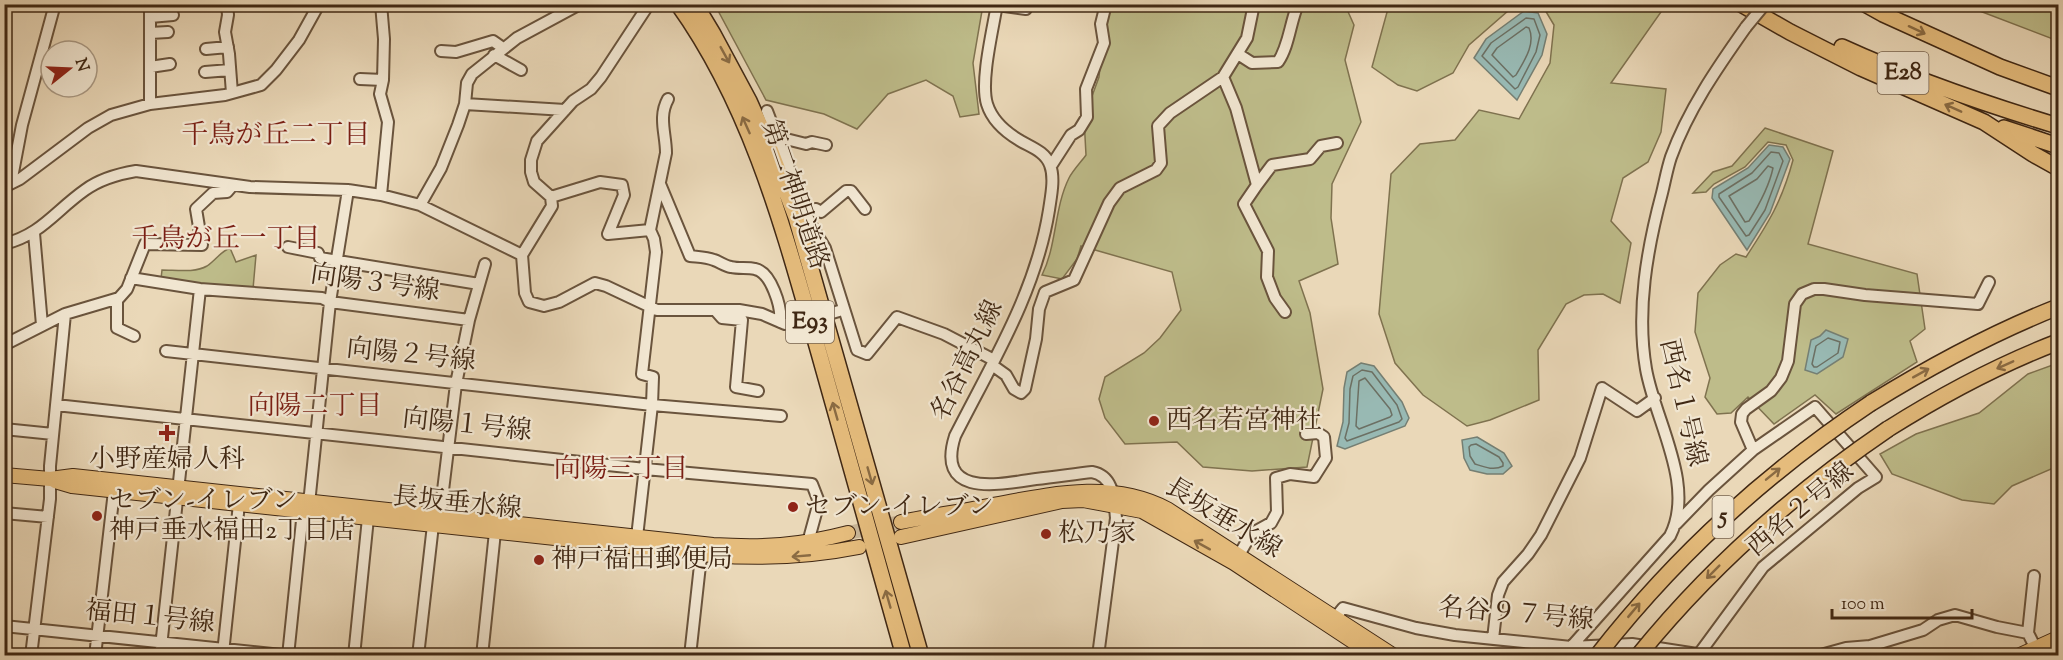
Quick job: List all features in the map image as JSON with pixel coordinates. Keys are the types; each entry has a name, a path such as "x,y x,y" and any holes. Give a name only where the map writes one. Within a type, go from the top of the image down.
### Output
{"highway":[{"name":"第二神明道路","path":"678,4 720,74 751,137 769,183 904,656"},
{"name":"第二神明道路","path":"694,4 719,44 749,101 796,217 921,656"},
{"path":"1741,4 1861,68 1984,122 2058,146"},
{"name":"E28","path":"1753,4 1793,25 1904,74 2058,126"},
{"name":"E28","path":"1865,4 1954,47 2058,88"},
{"path":"1954,47 2058,80"},
{"path":"1984,122 2032,154 2058,168"},
{"name":"5","path":"1597,656 1646,596 1706,533 1771,476 1871,403 1943,361 2058,305"},
{"name":"5","path":"1638,656 1698,586 1761,527 1827,473 1888,429 1962,386 2058,342"}],"main road":[{"name":"長坂垂水線","path":"4,475 50,479 74,476 239,504 306,506 368,518 436,520 495,532 702,549 756,548 811,542 848,534"},
{"name":"長坂垂水線","path":"50,479 72,486 114,491 178,493 436,520 637,537 756,558 786,558 859,547"},
{"name":"長坂垂水線","path":"902,522 1038,495 1083,491 1113,498 1159,520 1394,656"},
{"name":"長坂垂水線","path":"901,537 1062,501 1143,499 1161,506 1239,555 1332,621 1375,656"},
{"path":"2040,653 2058,638"},
{"path":"2018,656 2058,649"}],"street":[{"path":"8,185 55,4"},
{"path":"150,4 150,104"},
{"path":"227,4 225,32 231,93"},
{"path":"381,4 384,39 383,80 380,94 388,122 381,195"},
{"path":"420,205 441,168 465,104 465,93 472,74 517,38 580,4"},
{"path":"649,4 601,77 591,89 573,101 537,141 531,160 534,182 551,197 552,206 522,255 525,293 529,302 544,306 559,302 595,283 657,310 739,310 794,324 842,310"},
{"path":"1027,4 1026,9 997,5 985,78 986,102 993,118 1004,130 1046,157 1050,166"},
{"path":"1050,166 1071,135 1079,130 1087,117 1086,89 1104,43 1101,24 1106,4"},
{"path":"767,111 810,223 825,248 842,310 857,350 867,354 897,317 944,334 993,363 1021,393 1026,389 1036,339 1039,309 1046,292 1074,280 1109,203 1120,188 1156,170 1161,163 1158,126 1170,113 1223,77 1247,38 1254,4"},
{"path":"1238,54 1252,63 1278,63 1283,55 1298,4"},
{"name":"西名１号線","path":"1676,524 1679,498 1675,472 1647,371 1642,339 1650,237 1671,158 1709,79 1765,4"},
{"path":"8,185 88,128 111,115 150,104 231,93 261,85 276,70 309,24 318,6"},
{"path":"150,17 173,15"},
{"path":"150,33 168,32"},
{"path":"441,51 457,56 493,41 503,48"},
{"path":"206,49 228,47"},
{"path":"494,56 521,70"},
{"path":"150,67 170,64"},
{"path":"205,72 230,70"},
{"path":"1223,77 1236,108 1257,185"},
{"path":"360,79 383,80"},
{"path":"637,537 652,405 653,378 642,374 656,252 650,230 666,153 663,108 668,99"},
{"path":"465,104 565,110"},
{"path":"778,137 806,144 812,142 826,145"},
{"path":"1286,312 1275,298 1268,277 1268,251 1244,204 1272,165 1310,159 1321,146 1337,143"},
{"name":"名谷高丸線","path":"1050,166 1052,190 1046,228 1022,305 953,444 952,461 954,468 962,478 979,485 989,486 1092,472 1104,476 1108,481 1113,498"},
{"path":"4,244 34,233 84,191 101,180 136,171 233,185 348,190 381,195 420,205 522,255"},
{"path":"551,197 600,182 622,185 624,195 608,234 650,230"},
{"path":"660,184 690,256 712,259 731,267 756,268 764,273 779,304 782,314 780,322"},
{"path":"4,345 65,314 117,299 127,290 144,244 202,245 196,209 213,193 227,192 233,185"},
{"path":"289,655 324,370 330,302 348,190"},
{"path":"805,210 816,209 821,212 846,191 851,191 865,209"},
{"path":"34,233 42,326"},
{"path":"288,247 318,253 320,258 479,284"},
{"path":"418,656 456,384 469,320 485,264"},
{"name":"向陽３号線","path":"131,278 200,290 322,298 330,302 469,320"},
{"path":"1753,450 1741,422 1742,414 1771,391 1781,378 1788,361 1795,304 1802,294 1814,289 1824,289 1865,295 1978,304 1989,282"},
{"path":"159,656 200,290"},
{"path":"117,299 117,328 134,336"},
{"path":"715,310 722,318 742,320 736,387 758,391"},
{"path":"32,656 33,629 48,517 53,434 65,314"},
{"name":"向陽２号線","path":"166,351 652,405 781,416"},
{"path":"1492,639 1498,595 1503,582 1528,554 1541,535 1580,458 1602,388 1636,411 1655,398"},
{"name":"向陽１号線","path":"56,405 645,469 812,484 819,502 810,535 811,542"},
{"name":"西名２号線","path":"1676,524 1753,450 1815,407 1876,477 1858,488 1763,567 1704,655"},
{"path":"4,429 53,434"},
{"path":"1239,555 1251,534 1271,523 1277,512 1276,478 1290,474 1314,477 1326,458 1324,437 1318,433 1306,434"},
{"path":"94,656 114,491"},
{"path":"1098,656 1114,532 1113,498"},
{"path":"223,652 239,504"},
{"path":"4,513 48,517"},
{"path":"354,656 368,518"},
{"path":"1568,651 1670,536 1676,524"},
{"path":"482,656 495,532"},
{"path":"690,656 702,549"},
{"path":"2034,576 2028,633 2040,653"},
{"name":"名谷９７号線","path":"1332,621 1343,608 1416,628 1568,651 1632,644 1704,655"},
{"path":"1817,656 1846,648 1870,646 1923,630 1938,620 1955,615 2028,633"},
{"name":"福田１号線","path":"4,626 161,642 223,652 289,655"}],"shaded area":[{"path":"1389,4 1535,5 1508,11 1469,45 1453,73 1417,91 1398,85 1372,67"},
{"path":"715,5 983,5 973,63 979,114 960,117 953,96 926,80 888,94 857,129 824,114 766,100"},
{"path":"1112,5 1345,5 1354,25 1345,60 1361,122 1332,184 1331,218 1338,264 1299,281 1310,313 1323,389 1307,467 1252,471 1203,467 1177,442 1125,444 1105,418 1099,399 1105,377 1144,353 1160,338 1181,310 1172,272 1081,246 1077,259 1062,279 1042,275 1047,263 1064,190 1071,175 1086,155 1084,118 1099,77 1104,26"},
{"path":"1542,5 1652,5 1661,12 1611,83 1666,89 1661,132 1648,162 1623,178 1611,221 1631,243 1620,303 1603,294 1584,295 1566,304 1538,350 1539,400 1490,420 1467,426 1423,395 1395,363 1379,314 1391,174 1420,144 1455,140 1479,110 1519,119 1550,63 1554,25"},
{"path":"1964,5 2058,5 2058,41"},
{"path":"1765,128 1833,151 1808,244 1917,274 1925,329 1910,341 1917,362 1836,414 1815,395 1774,424 1748,397 1731,413 1717,414 1705,397 1710,378 1695,332 1698,293 1720,265 1736,254 1746,257 1774,211 1793,160 1786,145 1768,142 1745,167 1714,184 1706,192 1693,193 1713,172 1732,166"},
{"path":"230,248 236,262 256,255 253,289 161,279 162,270 197,270 207,266"},
{"path":"2058,363 2058,466 2012,486 1994,504 1962,500 1892,474 1880,454 1916,434 1979,413 2028,374"}],"water":[{"path":"1524,11 1538,13 1547,34 1542,55 1517,100 1474,58 1486,39"},
{"path":"1769,145 1783,147 1790,159 1770,213 1747,250 1712,198 1713,189 1748,168"},
{"path":"1826,330 1848,339 1843,357 1817,374 1805,370 1811,340"},
{"path":"1361,363 1374,366 1402,402 1409,418 1405,426 1345,449 1337,446 1343,422 1344,388 1347,372"},
{"path":"1477,437 1504,453 1512,466 1503,474 1487,474 1470,470 1464,458 1462,440"}],"tunnel":[{"path":"848,533 901,522"}],"place":[{"name":"西名若宮神社","path":"1154,421"},
{"name":"小野産婦人科","path":"167,433"},
{"name":"セブン-イレブン","path":"793,507"},
{"name":"セブン-イレブン 神戸垂水福田2丁目店","path":"97,516"},
{"name":"松乃家","path":"1046,534"},
{"name":"神戸福田郵便局","path":"539,560"}],"district":[{"name":"千鳥が丘二丁目","path":"276,136"},
{"name":"千鳥が丘一丁目","path":"226,240"},
{"name":"向陽二丁目","path":"315,407"},
{"name":"向陽三丁目","path":"621,470"}]}
